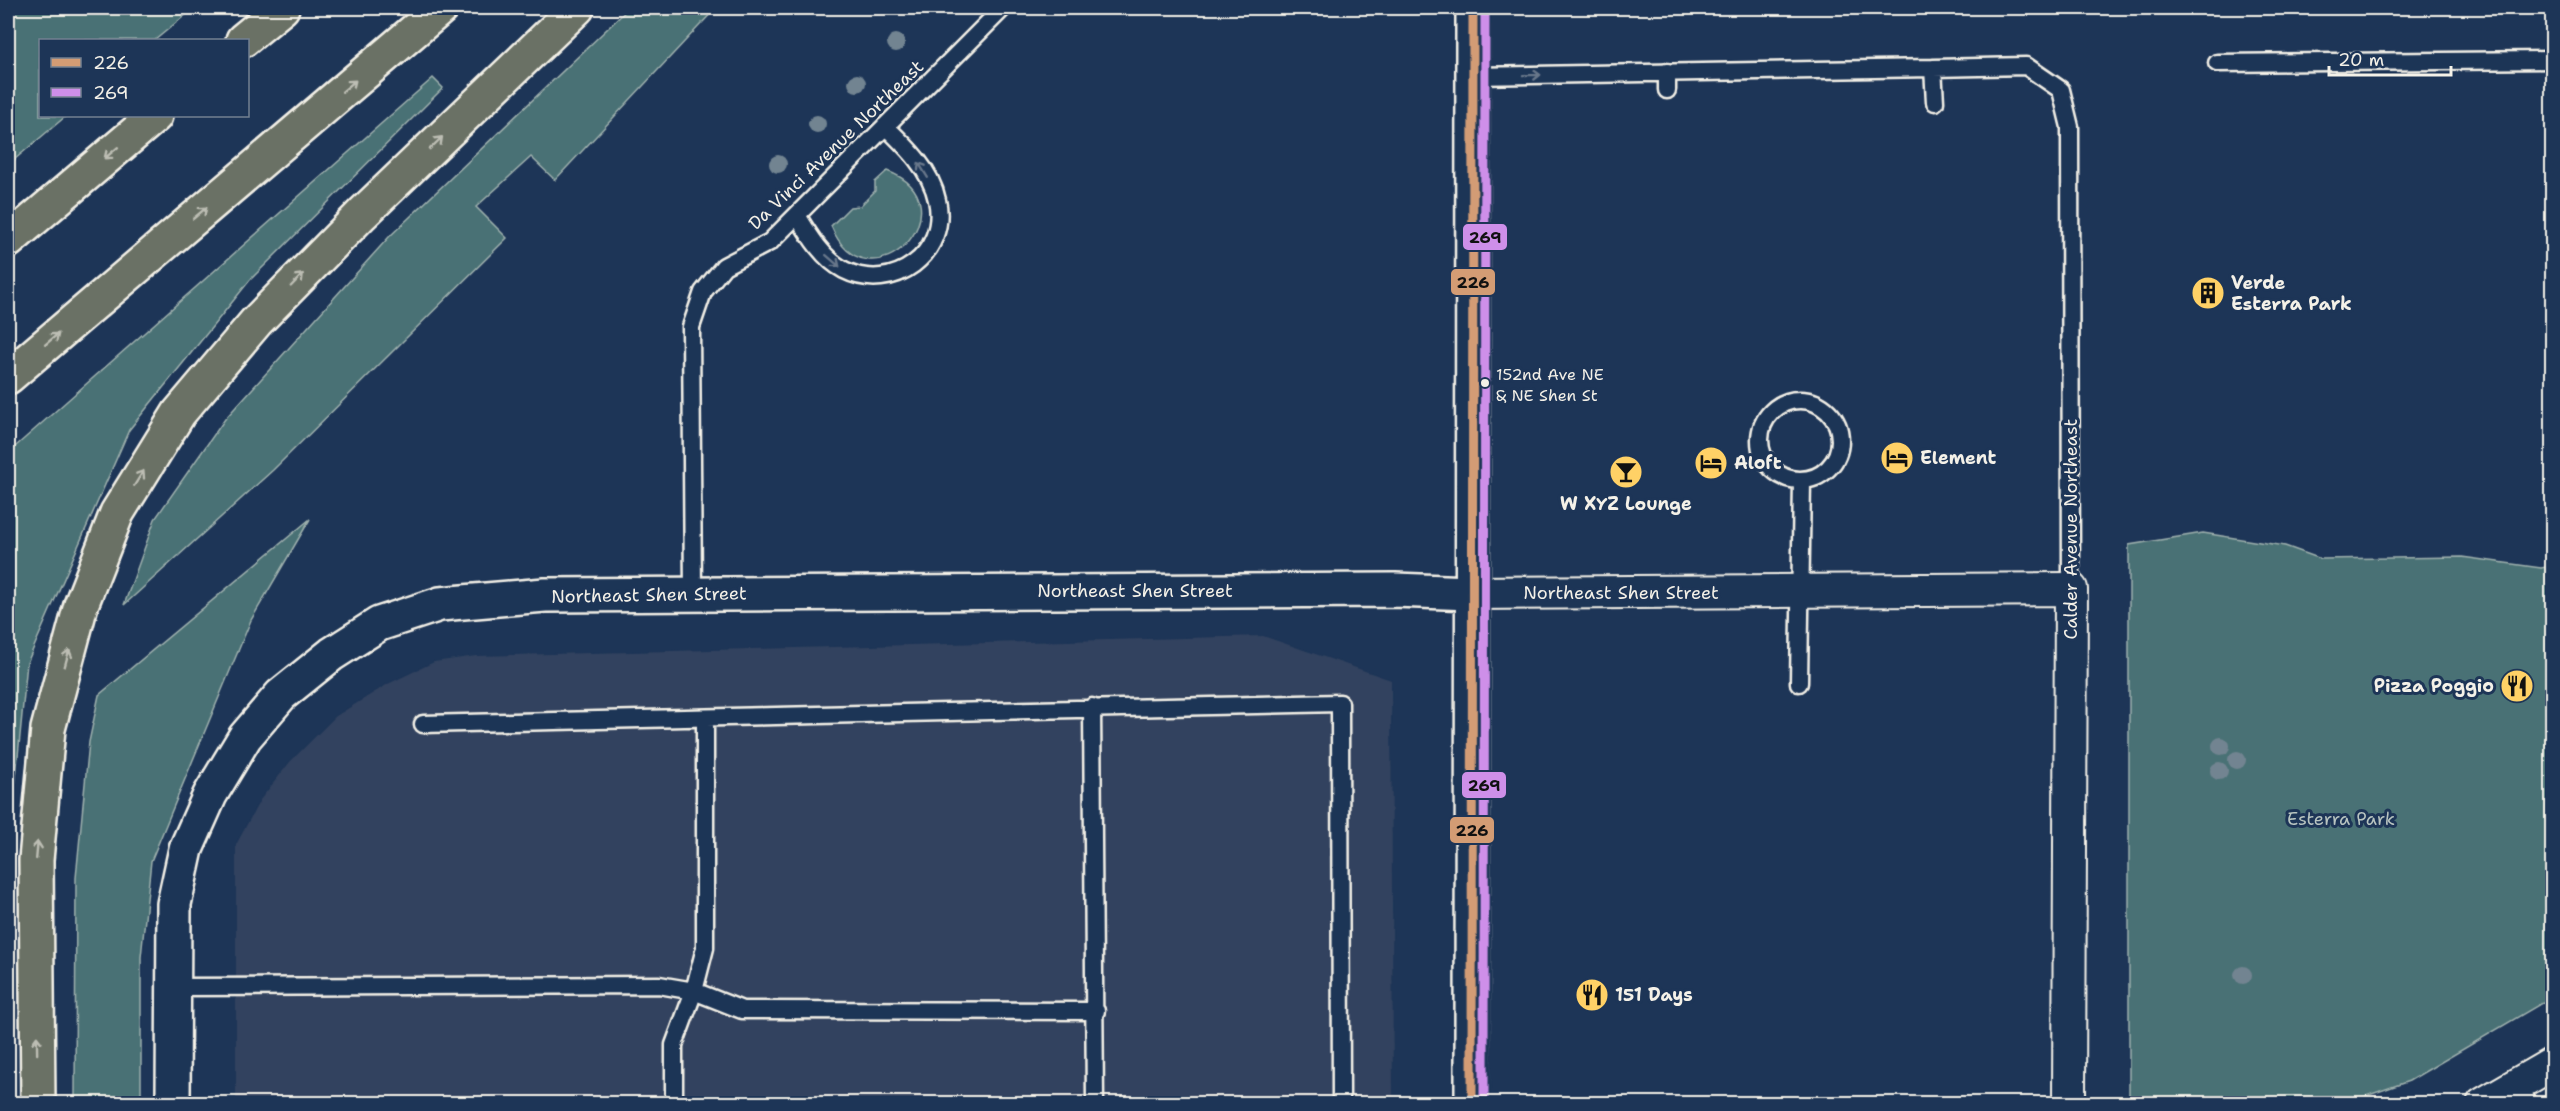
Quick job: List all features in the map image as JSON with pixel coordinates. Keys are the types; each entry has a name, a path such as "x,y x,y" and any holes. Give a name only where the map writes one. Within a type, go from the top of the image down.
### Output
{"highway":[{"path":"244,39 282,8"},
{"path":"8,377 441,8"},
{"path":"38,1104 36,860 48,729 81,605 117,513 179,413 256,322 362,214 577,8"},
{"path":"8,241 154,117"}],"street":[{"path":"1472,1104 1470,593 1473,8"},
{"name":"Northeast Shen Street","path":"172,1104 174,903 186,849 210,795 245,737 281,695 324,661 379,624 440,604 533,596 693,594 1383,590 1470,593 2071,589"},
{"name":"Calder Avenue Northeast","path":"2069,1104 2071,589"},
{"path":"2483,1104 2524,1094 2553,1064"}],"lane":[{"name":"Da Vinci Avenue Northeast","path":"693,594 691,327 703,292 724,266 770,242 1003,8"},
{"path":"2217,63 2553,60"},
{"name":"Calder Avenue Northeast","path":"1473,76 2026,66 2061,90 2070,127 2071,589"},
{"path":"1933,68 1935,102"},
{"path":"1667,72 1667,90"},
{"path":"797,215 813,242 830,260 843,270 859,276 875,278 892,276 907,270 920,260 931,246 937,231 939,214 937,198 922,166 885,126"},
{"path":"1808,400 1826,409 1837,424 1841,443 1834,462 1821,475 1802,480 1783,476 1768,464 1760,447 1762,428 1772,411 1789,401 1808,400"},
{"path":"1798,683 1802,480"},
{"path":"423,724 705,720 1092,707 1340,703 1341,1104"},
{"path":"1092,707 1095,1104"},
{"path":"674,1104 674,1045 694,992 705,948 705,720"},
{"path":"172,987 659,985 694,992 741,1010 1095,1011"}],"shaded area":[{"path":"1263,636 1391,680 1393,1103 236,1104 236,845 260,800 290,762 336,716 388,684 434,662 476,656"}],"green space":[{"path":"8,8 194,8 156,39 39,39 39,117 65,117 8,165"},
{"path":"629,8 716,8 555,180 531,157 476,207 507,238 273,470 124,605 155,519 225,419 389,237"},
{"path":"433,78 443,88 250,280 129,430 27,663 8,859 8,453"},
{"path":"887,171 911,186 920,206 918,226 906,244 888,257 868,260 848,251 831,226 850,207 860,206 875,191 875,182"},
{"path":"310,519 251,620 151,861 141,957 141,1103 75,1103 76,878 89,742 99,695"},
{"name":"Esterra Park","path":"2203,533 2285,546 2321,559 2462,557 2541,568 2552,566 2552,997 2409,1081 2346,1103 2129,1103 2129,545"}],"transit line":[{"name":"226","path":"1472,1104 1473,8"},
{"name":"269","path":"1484,1104 1485,8"}],"place":[{"name":"Verde Esterra Park","path":"2208,293"},
{"name":"152nd Ave NE & NE Shen St","path":"1485,383"},
{"name":"Element","path":"1897,458"},
{"name":"Aloft","path":"1711,463"},
{"name":"W XYZ Lounge","path":"1626,472"},
{"name":"Pizza Poggio","path":"2517,686"},
{"name":"151 Days","path":"1592,995"}]}
